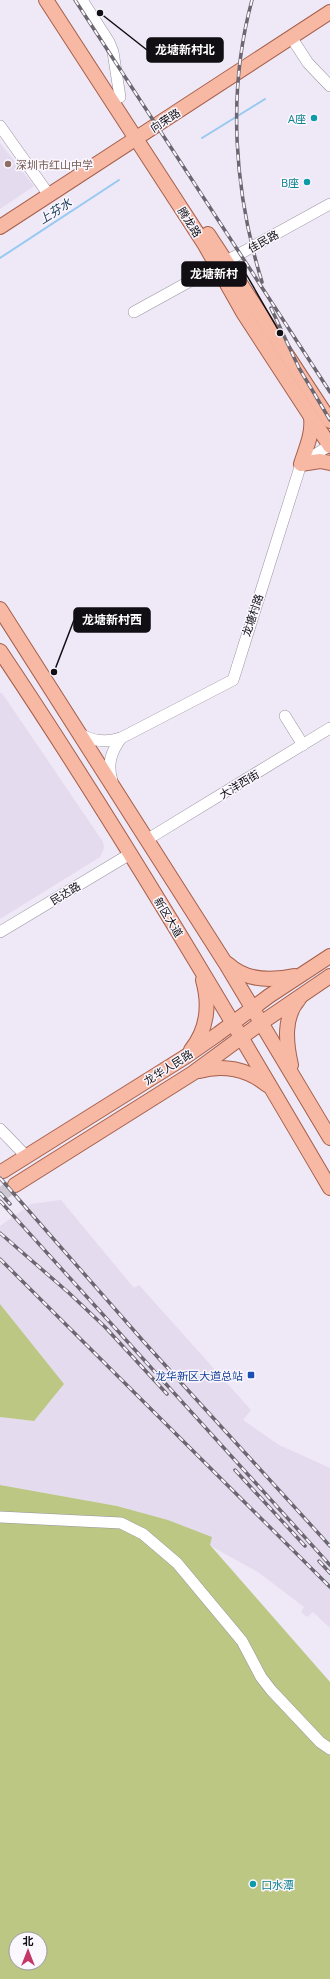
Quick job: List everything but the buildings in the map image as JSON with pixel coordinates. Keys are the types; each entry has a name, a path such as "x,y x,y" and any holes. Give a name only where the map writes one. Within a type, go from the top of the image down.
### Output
{"main road":[{"name":"腾龙路","path":"46,0 142,140"},
{"name":"腾龙路","path":"56,0 120,98 142,140 205,245 221,264 330,421"},
{"name":"向荣路","path":"0,238 142,140 294,41 330,12"},
{"name":"向荣路","path":"294,41 330,23"},
{"name":"向荣路","path":"0,227 142,140"},
{"name":"腾龙路","path":"221,264 244,314 330,445"},
{"path":"315,399 330,405"},
{"path":"311,417 312,427 310,437 301,464 320,461 330,463"},
{"path":"0,609 82,735 224,960 330,1138"},
{"name":"新区大道","path":"1,655 130,854 274,1091 330,1188"},
{"name":"龙华人民路","path":"2,1171 185,1057 253,1008 330,956"},
{"path":"224,960 237,971 257,978 275,979 302,974"},
{"path":"185,1057 199,1039 206,1017 206,994 198,967"},
{"name":"龙华人民路","path":"15,1185 193,1073 242,1038 261,1022 330,976"},
{"path":"294,1078 287,1042 288,1023 297,1001 308,990"},
{"path":"193,1073 215,1068 230,1068 255,1077 274,1091"}],"street":[{"path":"82,0 109,42 113,52 120,98"},
{"path":"294,41 308,63 330,86"},
{"path":"0,126 50,195"},
{"name":"佳民路","path":"134,312 330,204"},
{"path":"301,464 330,445"},
{"name":"龙塘村路","path":"82,735 103,741 121,738 233,680 301,464"},
{"path":"285,716 303,745"},
{"name":"大洋西街","path":"148,839 330,728"},
{"path":"113,785 109,763 114,748 121,738"},
{"name":"民达路","path":"0,932 130,854"},
{"path":"0,1129 26,1156"},
{"path":"0,1517 121,1523 143,1534 181,1568 242,1641 258,1672 271,1690 320,1742 330,1749"}],"shaded area":[{"name":"深圳市红山中学","path":"0,143 34,186 0,209"},
{"path":"0,693 2,693 103,842 104,848 100,857 0,919"},
{"path":"61,1200 134,1288 139,1285 251,1410 243,1420 279,1445 330,1468 330,1628 313,1612 307,1617 301,1612 304,1607 258,1572 209,1545 212,1537 168,1520 117,1506 0,1485 0,1417 34,1421 64,1384 0,1304 0,1226 31,1204"}],"green space":[{"path":"0,1304 64,1384 34,1421 0,1417"},
{"path":"0,1485 117,1506 168,1520 212,1537 210,1545 330,1682 330,1979 0,1979"}],"waterway":[{"name":"上芬水","path":"202,138 265,99"},
{"name":"上芬水","path":"0,258 119,180"}],"tunnel":[{"path":"0,1195 15,1185"}],"railway":[{"path":"75,0 330,392"},
{"path":"252,0 244,35 239,70 237,141 245,212 262,282"},
{"path":"271,308 299,368 330,420"},
{"path":"0,1178 144,1342 330,1546"},
{"path":"0,1193 10,1204"},
{"path":"0,1201 330,1565"},
{"path":"0,1233 69,1293 105,1327 167,1394"},
{"path":"0,1259 330,1587"},
{"path":"235,1470 305,1546"},
{"path":"319,1561 330,1573"}],"place":[{"name":"龙塘新村北","path":"100,13"},
{"name":"A座","path":"314,118"},
{"name":"深圳市红山中学","path":"8,164"},
{"name":"B座","path":"307,182"},
{"name":"龙塘新村","path":"280,333"},
{"name":"龙塘新村西","path":"54,672"},
{"name":"龙华新区大道总站","path":"251,1375"},
{"name":"口水潭","path":"253,1884"}]}
